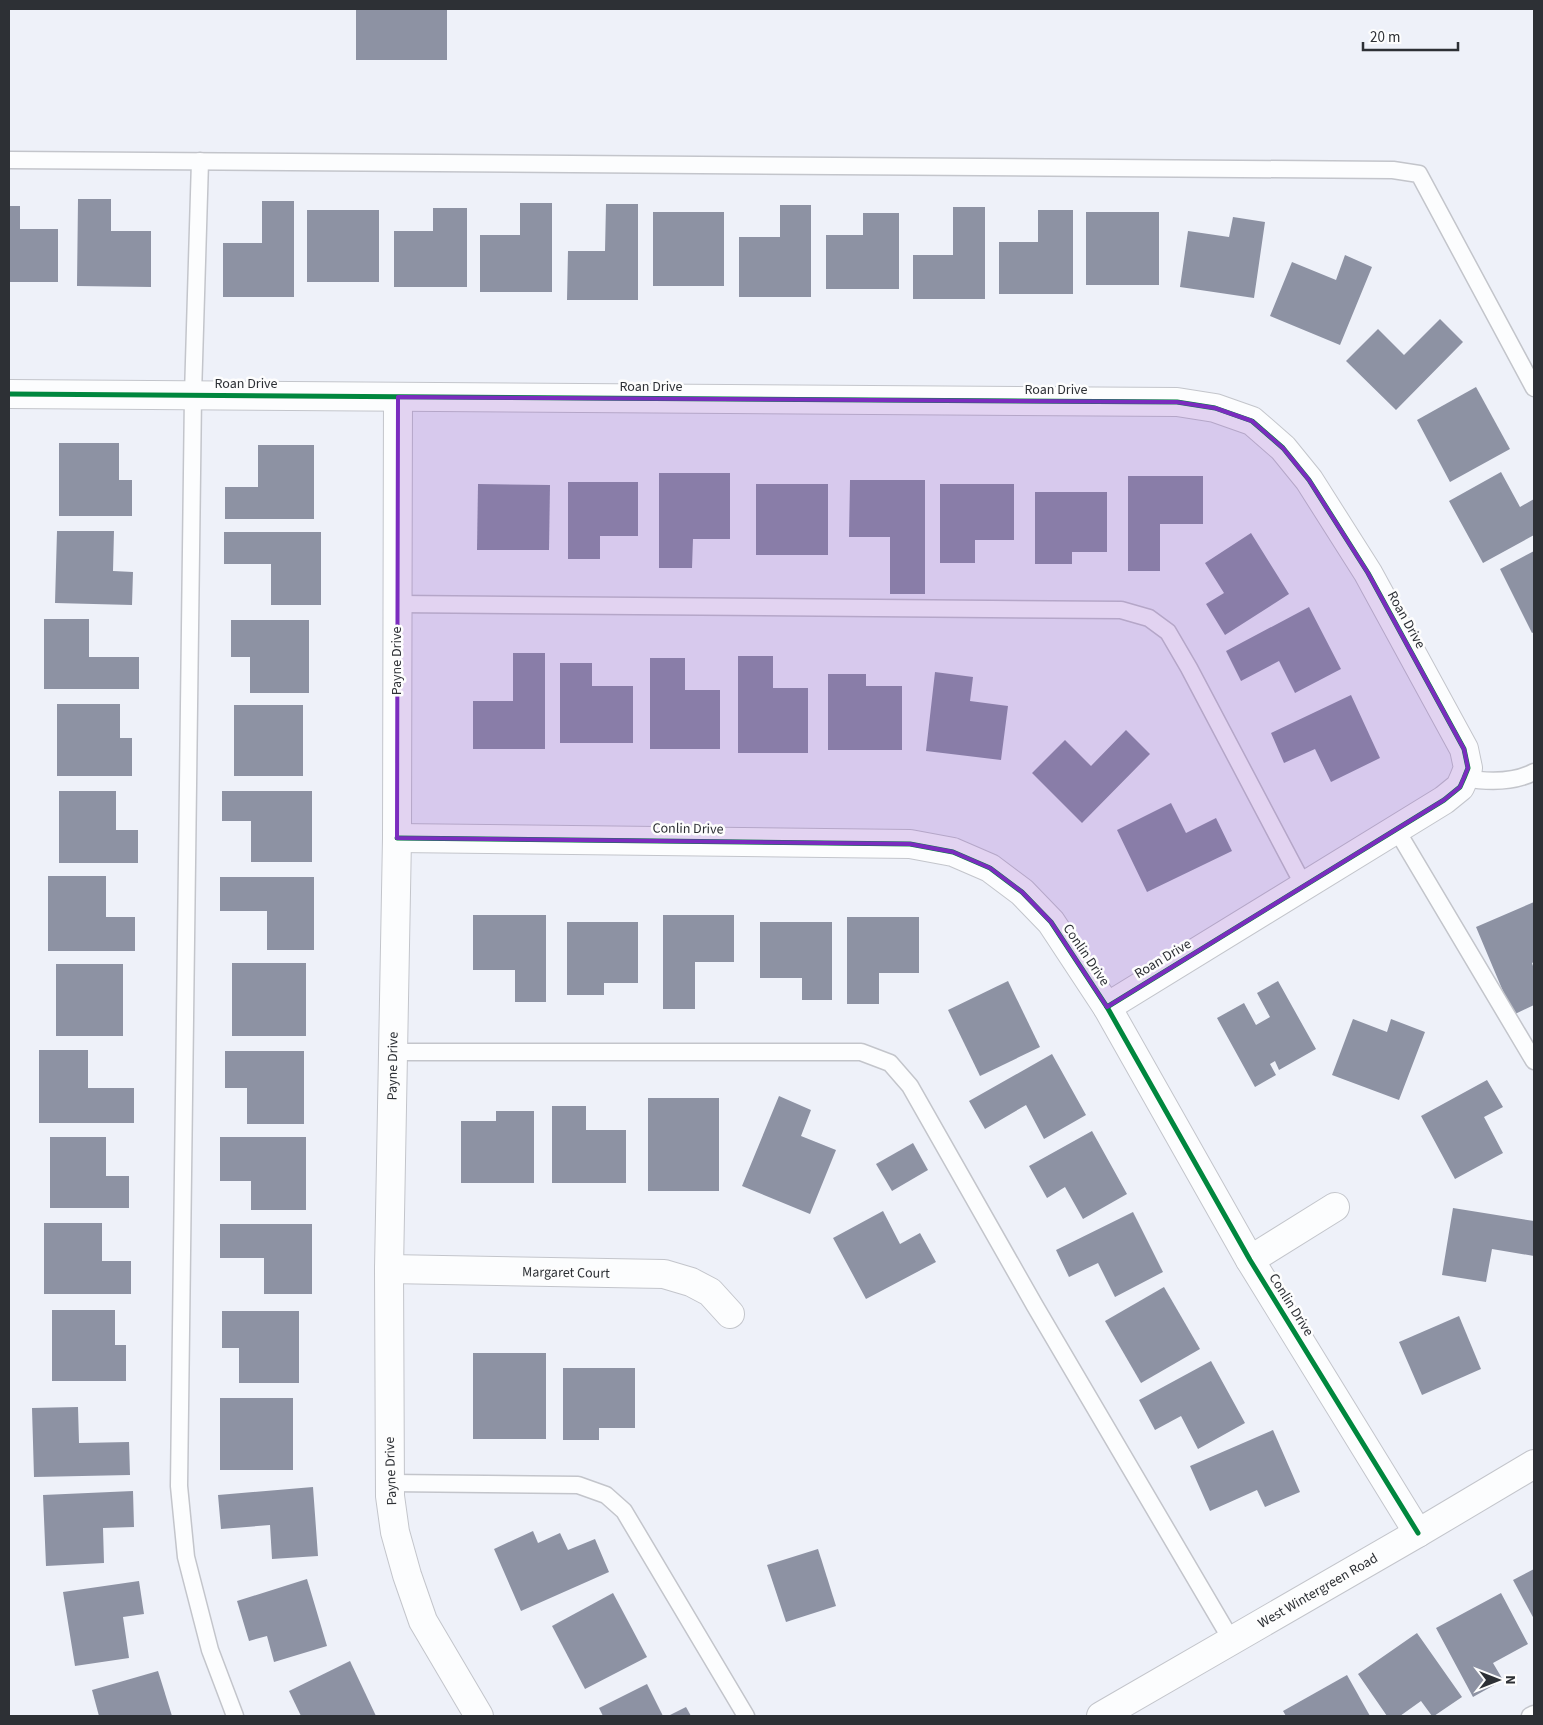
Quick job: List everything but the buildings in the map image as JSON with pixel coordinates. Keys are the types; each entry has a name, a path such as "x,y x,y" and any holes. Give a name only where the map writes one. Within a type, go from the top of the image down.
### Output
{"street":[{"name":"Roan Drive","path":"9,394 1177,402 1215,408 1252,421 1284,448 1309,480 1368,573 1464,749 1468,768 1460,787 1444,800 1107,1007"},
{"name":"Payne Drive","path":"398,397 397,838 389,1269 390,1496 395,1532 423,1621 479,1716"},
{"name":"Conlin Drive","path":"397,838 910,844 953,852 990,868 1022,892 1051,922 1107,1007 1250,1260 1418,1533"},
{"path":"1250,1260 1335,1207"},
{"name":"Margaret Court","path":"389,1269 664,1274 691,1282 710,1292 730,1314"},
{"name":"West Wintergreen Road","path":"1101,1716 1534,1464"}],"lane":[{"path":"9,160 1383,170 1419,174 1534,388"},
{"path":"200,161 193,395 179,1486 186,1557 210,1650 234,1716"},
{"path":"398,604 1121,610 1149,618 1168,632 1304,886"},
{"path":"1464,778 1510,780 1534,772"},
{"path":"1396,829 1534,1060"},
{"path":"393,1052 861,1052 890,1063 910,1086 1040,1315 1232,1641"},
{"path":"390,1483 578,1485 606,1496 624,1512 746,1716"},
{"path":"1530,1716 1534,1714"}],"highlighted area":[{"path":"398,397 1177,402 1215,408 1252,421 1283,448 1309,480 1368,573 1464,749 1468,768 1460,787 1444,800 1107,1007 1051,922 1022,892 990,868 953,852 910,844 397,838"}],"cycle path":[{"path":"9,394 1177,402 1215,408 1252,421 1283,448 1309,480 1368,573 1464,749 1468,768 1460,787 1444,800 1107,1007"},
{"path":"397,838 910,844 953,852 990,868 1022,892 1051,922 1107,1007 1250,1260 1418,1533"}]}
